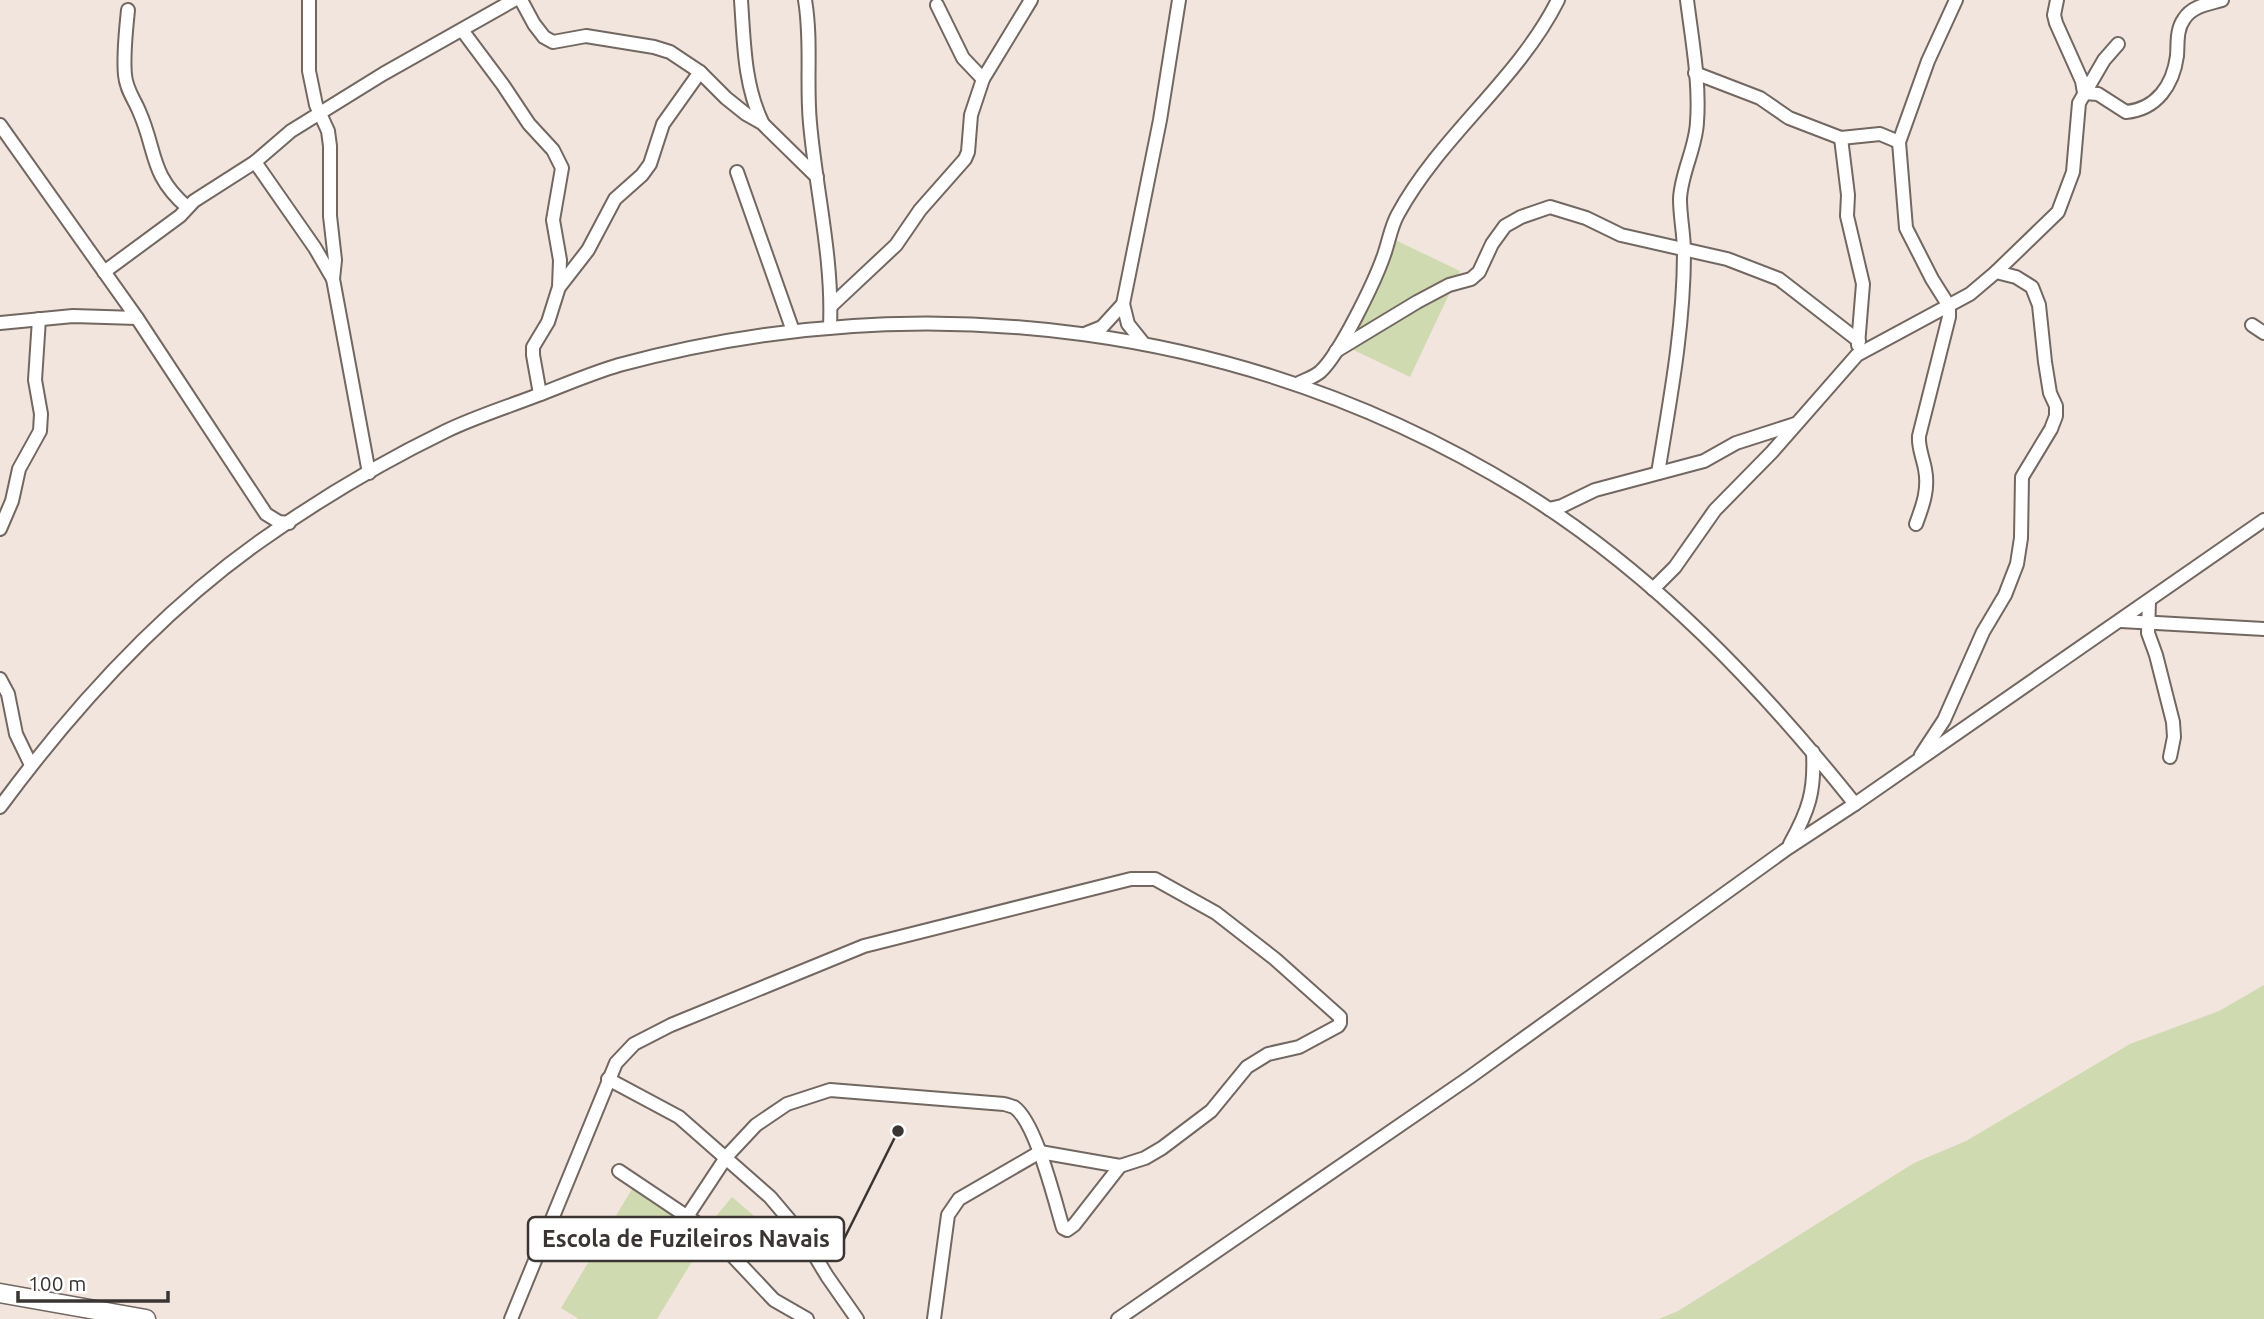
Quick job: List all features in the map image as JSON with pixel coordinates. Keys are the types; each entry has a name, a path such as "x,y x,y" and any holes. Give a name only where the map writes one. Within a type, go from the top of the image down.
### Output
{"street":[{"path":"309,0 309,71 316,105 328,131 330,145 330,216 335,260 333,279 369,473"},
{"path":"104,272 180,216 187,206 255,162 291,131 383,74 514,0"},
{"path":"521,0 544,37 553,41 586,36 670,52 700,72 726,98 762,123 817,177"},
{"path":"741,0 749,86 752,102 762,123"},
{"path":"805,0 808,107 831,306 830,326"},
{"path":"831,306 896,245 920,210 965,159 971,115 983,79 1031,0"},
{"path":"1087,333 1102,327 1123,304 1160,120 1178,0"},
{"path":"1297,384 1318,374 1336,351 1374,279 1396,216 1450,141 1533,43 1558,0"},
{"path":"1658,473 1675,372 1684,250 1680,197 1693,149 1697,121 1687,0"},
{"path":"1916,524 1925,498 1927,479 1918,443 1919,436 1936,365 1947,333 1949,306 1906,228 1899,142 1928,61 1956,0"},
{"path":"2057,0 2054,15 2056,23 2082,81 2084,93"},
{"path":"2084,93 2098,94 2126,112 2148,105 2162,96 2174,74 2180,27 2184,19 2198,7 2222,0"},
{"path":"937,5 962,58 983,79"},
{"path":"128,10 124,75 126,86 140,112 162,180 168,190 187,206"},
{"path":"462,30 529,124 553,150 562,168 553,220 560,260 559,287 548,322 533,347 540,394"},
{"path":"1653,589 1675,567 1714,510 1857,355 1970,293 1996,272 2058,212 2073,172 2079,103 2104,60 2119,44"},
{"path":"559,287 588,250 604,215 615,199 642,175 650,164 663,124 700,72"},
{"path":"1695,73 1760,98 1789,118 1842,138 1880,134 1899,142"},
{"path":"0,125 137,318 266,514 279,522 289,523"},
{"path":"1842,138 1847,216 1863,284 1857,355"},
{"path":"255,162 315,248 333,279"},
{"path":"737,172 793,331"},
{"path":"1336,351 1417,302 1450,285 1471,279 1479,272 1492,244 1505,226 1550,207 1586,218 1622,235 1727,259 1779,279 1858,341"},
{"path":"1917,761 1944,720 1983,632 2005,595 2017,564 2021,538 2022,477 2056,416 2045,362 2039,305 2032,287 2016,277 1996,272"},
{"path":"1123,304 1128,324 1144,344"},
{"path":"0,323 73,316 137,318"},
{"path":"0,529 12,501 19,470 40,432 41,414 35,380 39,319"},
{"path":"0,807 31,765 94,690 168,617 259,542 369,473 450,429 613,367 695,346 830,326 989,323 1087,333 1144,344 1297,384 1397,424 1520,490 1575,527 1653,589 1720,649 1813,751 1855,804"},
{"path":"2252,325 2264,333"},
{"path":"1324,368 1322,383 1328,396"},
{"path":"1549,509 1562,506 1595,490 1704,461 1736,443 1796,424"},
{"path":"259,542 264,531 266,514"},
{"path":"1118,1319 1470,1077 1788,848 2264,520"},
{"path":"2149,601 2148,633 2173,722 2174,737 2170,757"},
{"path":"2121,621 2264,629"},
{"path":"0,679 8,694 16,734 31,765"},
{"path":"1788,848 1802,823 1809,803 1814,780 1813,751"},
{"path":"511,1319 616,1063 634,1044 671,1025 864,946 1131,878 1155,879 1216,913 1275,959 1340,1017 1340,1023 1299,1047 1268,1054 1247,1067 1211,1111 1145,1158 1120,1166 1040,1152 968,1192 952,1207 948,1215 934,1319"},
{"path":"608,1079 679,1116 771,1197 803,1236 857,1319"},
{"path":"688,1215 727,1156 756,1125 787,1104 830,1090 1014,1107 1022,1115 1040,1152 1063,1228 1067,1230 1074,1225 1120,1166"},
{"path":"619,1171 710,1232 774,1300 807,1319"},
{"path":"0,1293 146,1319"}],"green space":[{"path":"1391,238 1460,271 1410,377 1341,344"},
{"path":"2264,985 2264,1319 1659,1319 1678,1311 1914,1163 1966,1141 2130,1044 2219,1011"},
{"path":"632,1189 708,1235 657,1319 579,1319 561,1308"},
{"path":"732,1197 778,1236 758,1260 712,1221"}],"place":[{"name":"Escola de Fuzileiros Navais","path":"898,1131"}]}
